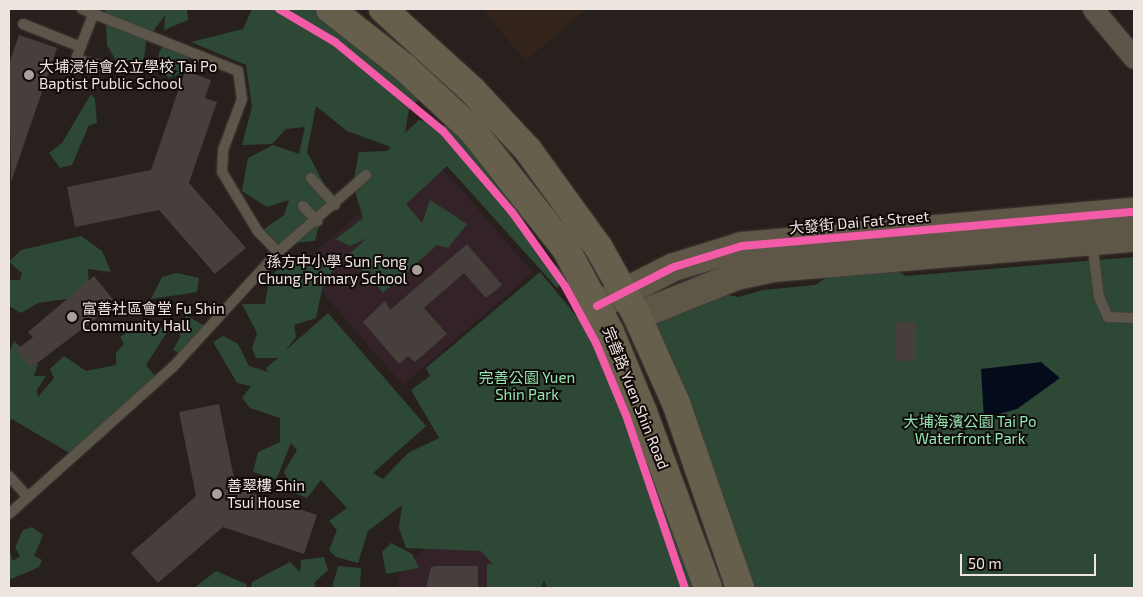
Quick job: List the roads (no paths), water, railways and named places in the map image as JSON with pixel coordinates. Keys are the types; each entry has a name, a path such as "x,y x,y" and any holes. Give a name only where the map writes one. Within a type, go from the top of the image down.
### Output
{"main road":[{"name":"完善路 Yuen Shin Road","path":"330,9 428,88 488,148 566,249 610,332 708,588"},
{"path":"383,9 473,91 528,150 575,211 624,290 676,403 740,588"}],"street":[{"path":"1093,9 1134,58"},
{"name":"大發街 Dai Fat Street","path":"597,306 624,290 701,257 749,245 1134,212"},
{"path":"637,316 736,276 774,268 1134,238"}],"lane":[{"path":"82,9 238,72 242,99 223,150 222,172 257,230 278,252"},
{"path":"93,15 76,59 100,66"},
{"path":"23,24 81,47"},
{"path":"9,514 173,367 278,252 317,221 366,175"},
{"path":"311,178 335,205"},
{"path":"303,206 317,221"},
{"path":"1092,241 1098,297 1108,317 1134,318"},
{"path":"610,332 637,316"},
{"path":"9,476 28,498"}],"water":[{"path":"1041,362 1060,378 1017,409 984,418 981,369"}],"place":[{"name":"大埔浸信會公立學校 Tai Po Baptist Public School","path":"29,75"},
{"name":"孫方中小學 Sun Fong Chung Primary School","path":"417,270"},
{"name":"富善社區會堂 Fu Shin Community Hall","path":"72,317"},
{"name":"善翠樓 Shin Tsui House","path":"217,494"}],"park label":[{"name":"完善公園 Yuen Shin Park","path":"527,386"},
{"name":"大埔海濱公園 Tai Po Waterfront Park","path":"970,430"}]}
